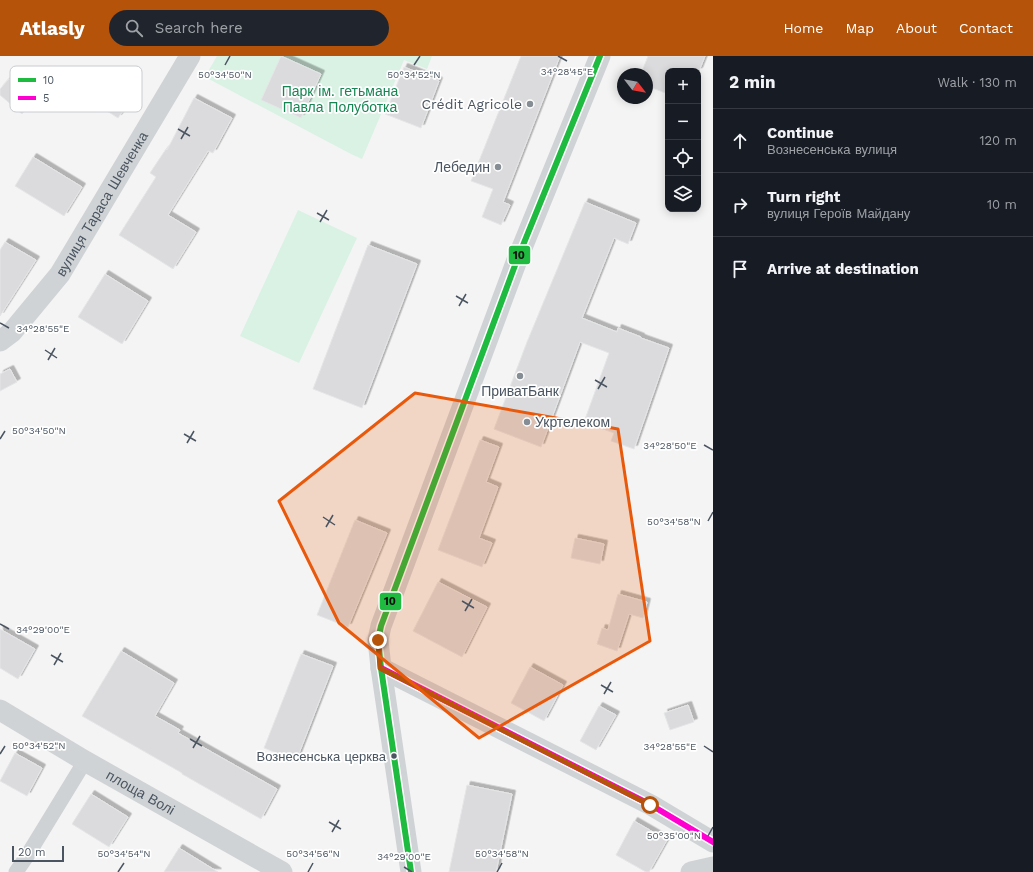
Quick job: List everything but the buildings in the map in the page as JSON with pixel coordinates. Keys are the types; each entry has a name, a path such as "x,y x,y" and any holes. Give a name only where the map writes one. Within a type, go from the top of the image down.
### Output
{"main road":[{"name":"вулиця Тараса Шевченка","path":"0,340 12,332 60,274 190,56"},
{"path":"411,872 380,668 378,640 381,626 517,260 600,56"},
{"path":"380,668 650,805 713,842"},
{"name":"площа Волі","path":"0,710 85,761 282,872"},
{"path":"691,872 713,867"}],"street":[{"path":"16,872 85,761"}],"highlighted area":[{"path":"415,393 618,429 650,641 479,738 339,623 279,501"}],"green space":[{"name":"Парк ім. гетьмана Павла Полуботка","path":"217,56 432,56 427,69 404,60 362,159 205,77"},
{"path":"298,210 357,238 299,363 240,336"}],"transit line":[{"name":"10","path":"411,872 381,668 378,640 381,626 517,260 600,56"},
{"name":"5","path":"381,668 651,805 713,842"}],"place":[{"name":"Crédit Agricole","path":"530,104"},
{"name":"Лебедин","path":"498,167"},
{"name":"ПриватБанк","path":"520,376"},
{"name":"Укртелеком","path":"527,422"},
{"name":"Вознесенська церква","path":"394,756"}],"route":[{"path":"378,640 380,668 650,805"}]}
